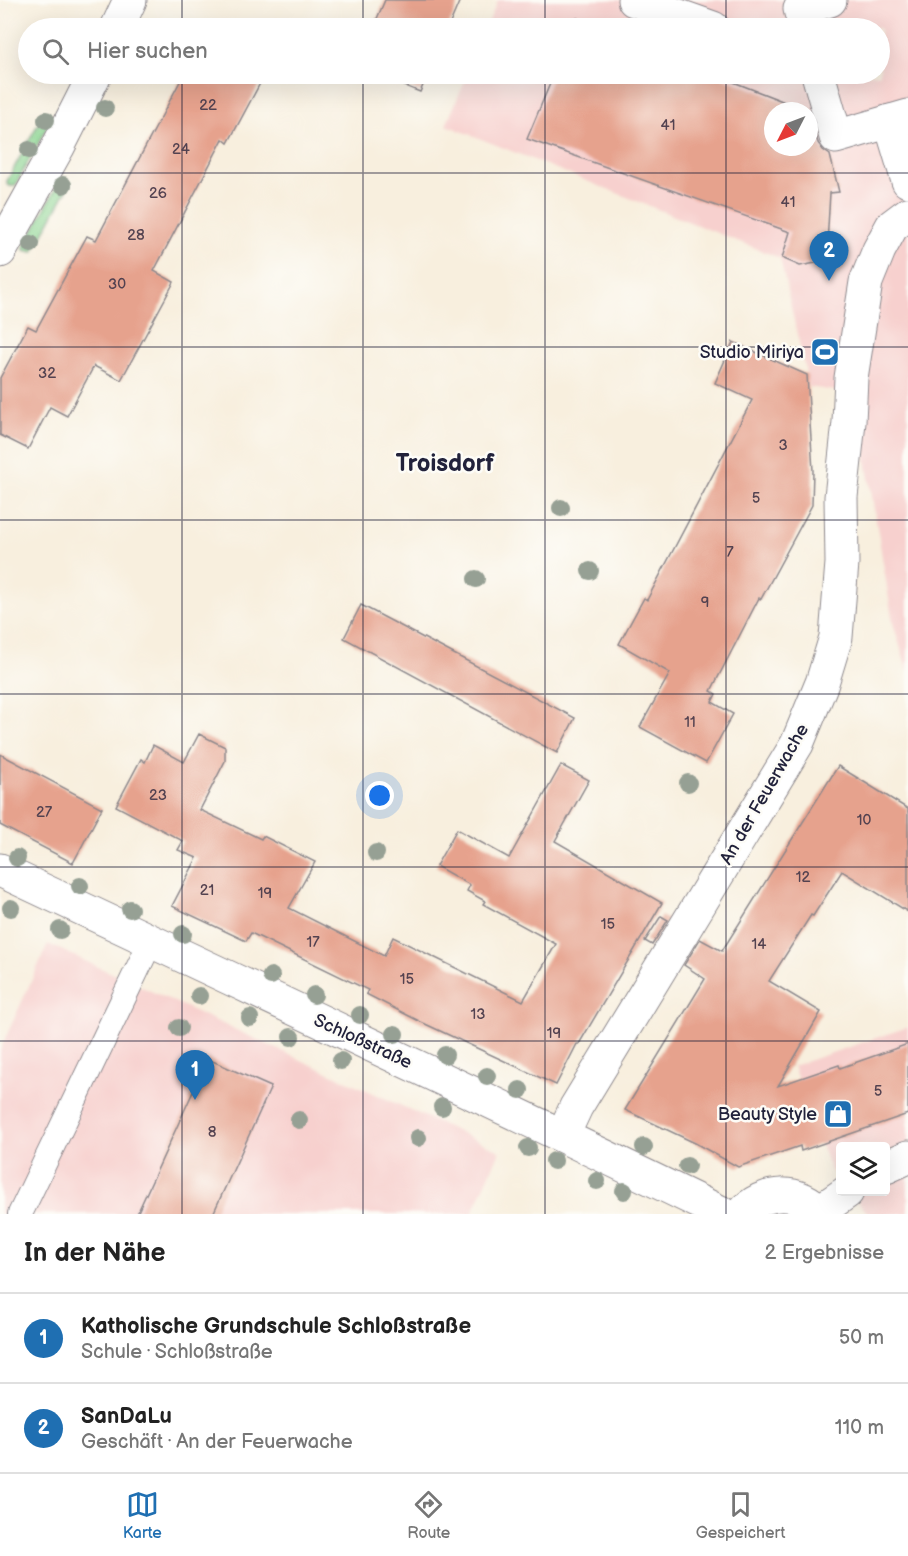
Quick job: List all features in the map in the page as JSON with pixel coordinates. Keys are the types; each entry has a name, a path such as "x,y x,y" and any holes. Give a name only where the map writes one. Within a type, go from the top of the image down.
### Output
{"street":[{"path":"122,18 130,0"},
{"path":"802,18 800,9 830,0"},
{"path":"638,2 684,18"},
{"path":"0,251 90,84"},
{"path":"821,84 836,137 899,119 908,181"},
{"name":"An der Feuerwache","path":"563,1135 582,1097 796,744 822,683 836,637 842,563 841,496 851,378 866,282 892,226 908,214"},
{"name":"Schloßstraße","path":"0,870 563,1135 724,1214"},
{"path":"890,1165 908,1157"},
{"path":"742,1214 749,1206 766,1196 785,1194 804,1199 821,1213 841,1196"}],"lane":[{"path":"20,1214 151,941"}],"shaded area":[{"path":"498,0 908,0 908,672 893,623 855,394 809,387 780,258 446,125 464,84 890,84 890,18 490,18"},
{"path":"48,944 500,1151 472,1214 0,1214 0,1050"},
{"path":"908,1027 908,1214 869,1214 853,1196 890,1196 890,1142 836,1142 836,1176 830,1169 793,1066"}],"green space":[{"path":"49,112 52,118 15,186 10,186 7,181 44,113"},
{"path":"61,179 67,179 70,184 33,252 24,250 24,247"}],"building":[{"path":"385,0 460,0 452,18 377,18"},
{"path":"179,84 260,84 228,143 223,139 154,271 174,282 121,380 94,366 67,416 50,407 28,449 0,435 0,378 28,326 36,330 87,236 96,240"},
{"path":"400,84 424,84 420,92"},
{"path":"550,84 739,84 785,102 764,102 764,156 818,156 818,143 830,155 839,192 830,193 826,261 800,266 782,258 790,232 527,139"},
{"path":"733,342 807,375 813,471 812,505 761,599 759,598 711,691 716,694 712,702 733,714 706,763 640,727 670,673 619,644 644,598 647,600 752,400 715,383"},
{"path":"361,605 575,718 557,753 344,638"},
{"path":"199,734 225,747 225,761 200,810 261,839 263,836 315,862 289,908 384,956 393,937 523,1001 556,944 483,904 485,901 467,891 470,885 436,866 457,829 509,858 561,765 589,780 555,841 662,903 577,1044 556,1085 421,1022 366,994 368,990 251,933 246,941 172,906 197,858 178,850 183,841 116,806 141,759 145,762 153,745 184,762"},
{"path":"0,754 102,808 73,863 0,825"},
{"path":"838,766 908,809 908,912 842,871 769,981 821,1012 778,1086 839,1065 840,1068 908,1044 908,1114 801,1151 800,1146 738,1167 695,1143 625,1110 705,979 684,965 700,939 722,951"},
{"path":"661,916 668,920 652,945 645,941"},
{"path":"208,1059 271,1087 213,1214 137,1214"}],"place":[{"name":"SanDaLu","path":"829,281"},
{"name":"Studio Miriya","path":"825,352"},
{"name":"Katholische Grundschule Schloßstraße","path":"195,1100"},
{"name":"Beauty Style","path":"838,1114"}],"district":[{"name":"Troisdorf","path":"445,463"}]}
